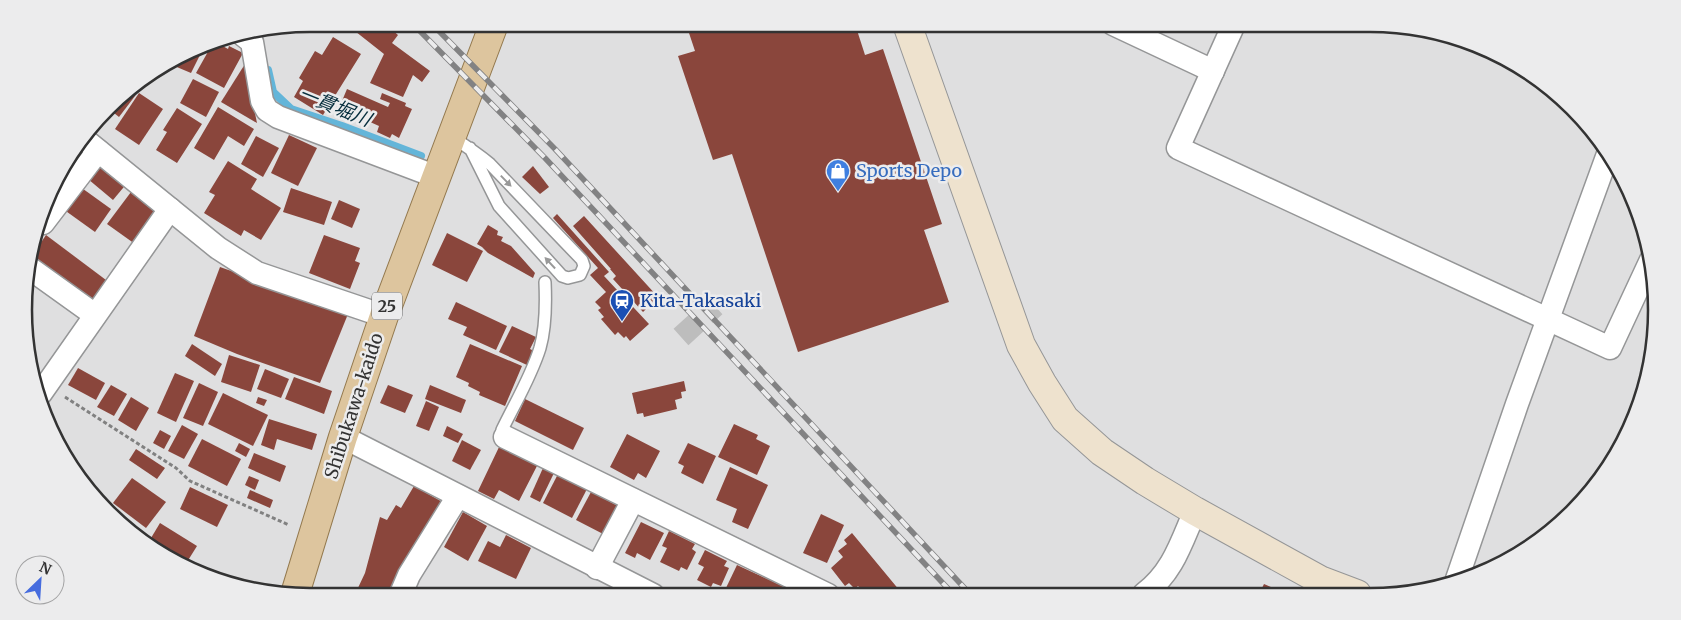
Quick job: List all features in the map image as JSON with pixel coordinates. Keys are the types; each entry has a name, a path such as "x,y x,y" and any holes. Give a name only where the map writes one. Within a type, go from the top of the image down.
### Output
{"main road":[{"name":"Shibukawa-kaido","path":"298,587 343,437 384,316 437,177 461,143 470,83 490,33"}],"street":[{"path":"910,33 1020,345 1065,419 1102,452 1145,481 1195,510 1316,587"},
{"path":"1133,33 1213,71"},
{"path":"1230,33 1178,148 1610,348 1645,270"},
{"path":"249,40 252,42 262,100 268,110 278,117 437,177"},
{"path":"53,207 91,145 218,248 258,274 384,316"},
{"path":"1459,573 1517,404 1605,161"},
{"path":"44,388 170,209"},
{"path":"35,272 95,315"},
{"path":"343,437 637,588"},
{"path":"505,437 814,588"},
{"path":"403,588 409,575 458,496"},
{"path":"597,568 633,500"},
{"path":"1151,588 1164,576 1173,562 1195,510"}],"lane":[{"path":"461,143 490,164 582,260 584,266 580,275 568,278 562,276 512,222 498,206 461,143"},
{"path":"505,437 502,430 530,374 540,347 546,308 545,282"}],"path":[{"path":"44,390 176,468 190,482 312,535"}],"building":[{"path":"357,33 396,33 398,35 392,43 430,71 422,82 413,75 403,97 370,83 384,54"},
{"name":"Sports Depo","path":"689,33 858,33 865,55 883,49 942,224 924,230 949,302 798,352 732,154 713,160 678,56 695,51"},
{"path":"333,37 361,54 323,115 294,97 303,81 299,78 315,51 322,55"},
{"path":"223,46 228,49 229,46 243,53 224,88 196,73 207,53"},
{"path":"200,56 191,73 177,67"},
{"path":"245,64 257,123 221,102"},
{"path":"193,79 219,92 206,117 180,103"},
{"path":"347,89 388,107 390,103 380,99 382,93 406,103 405,106 412,109 399,138 392,134 390,138 377,132 379,126 339,108"},
{"path":"138,93 119,117 115,113"},
{"path":"139,93 163,109 139,145 115,129"},
{"path":"218,107 254,129 244,146 228,136 214,160 194,148"},
{"path":"177,108 202,124 177,163 156,150 167,132 163,130"},
{"path":"289,135 317,148 298,186 271,173"},
{"path":"256,136 279,148 263,177 241,164"},
{"path":"102,161 128,182 113,200 88,179"},
{"path":"228,161 257,179 251,189 281,208 261,240 244,230 241,236 204,213 215,195 209,192"},
{"path":"533,166 549,187 540,194 522,177"},
{"path":"79,186 111,209 95,232 63,209"},
{"path":"291,188 332,202 324,225 283,212"},
{"path":"131,192 158,212 135,244 107,224"},
{"path":"339,200 360,209 352,228 331,219"},
{"path":"557,214 609,272 604,276 649,324 630,341 626,336 624,338 618,332 615,335 601,319 604,317 598,310 601,308 595,302 606,292 590,275 598,268 553,218"},
{"path":"584,216 658,297 643,312 613,279 616,276 611,269 573,226"},
{"path":"488,225 498,231 497,235 503,237 501,241 511,246 535,273 533,278 488,253 477,244"},
{"path":"447,233 483,251 467,282 432,265"},
{"path":"46,235 110,283 95,303 37,260 41,242"},
{"path":"324,235 360,248 355,261 360,263 350,289 309,273"},
{"path":"220,267 348,314 320,383 237,354 194,336"},
{"path":"456,302 507,326 496,350 463,335 467,327 448,319"},
{"path":"512,326 536,337 530,349 534,351 527,365 499,352"},
{"path":"192,344 222,364 215,376 185,356"},
{"path":"470,344 522,366 505,406 479,395 480,392 468,386 469,383 456,377"},
{"path":"229,355 260,365 251,392 221,382"},
{"path":"78,368 105,383 96,400 68,385"},
{"path":"265,369 289,379 281,398 257,389"},
{"path":"175,373 194,381 176,422 157,413"},
{"path":"294,377 332,391 324,414 285,399"},
{"path":"684,381 686,391 681,392 682,398 675,400 677,409 644,417 643,413 637,414 632,393"},
{"path":"199,383 218,392 203,426 183,418"},
{"path":"111,385 127,394 114,416 97,407"},
{"path":"388,385 413,395 405,413 380,403"},
{"path":"430,385 466,400 461,413 425,399"},
{"path":"223,393 268,415 253,446 208,424"},
{"path":"131,397 149,408 136,431 118,420"},
{"path":"258,397 267,400 264,406 256,403"},
{"path":"525,399 584,428 573,450 515,421"},
{"path":"426,401 439,407 429,431 416,426"},
{"path":"269,419 317,434 312,450 277,439 274,450 261,445"},
{"path":"734,424 758,435 756,439 770,446 757,475 718,457"},
{"path":"182,425 198,434 184,459 168,451"},
{"path":"447,426 463,434 458,443 443,436"},
{"path":"160,430 171,436 164,449 153,443"},
{"path":"627,434 660,451 646,478 638,473 634,480 610,467"},
{"path":"202,439 241,459 227,486 188,466"},
{"path":"462,440 481,450 470,470 452,461"},
{"path":"239,443 250,449 246,457 235,451"},
{"path":"688,443 716,456 703,484 681,473 684,466 678,463"},
{"path":"500,445 538,464 519,501 499,490 494,499 478,491"},
{"path":"136,449 165,468 157,479 129,460"},
{"path":"254,453 286,466 280,482 248,468"},
{"path":"730,467 768,485 748,529 732,522 737,509 716,500"},
{"path":"543,468 554,473 540,502 530,497"},
{"path":"558,474 587,489 572,518 543,503"},
{"path":"249,476 259,480 255,490 245,485"},
{"path":"132,478 166,502 146,528 113,503"},
{"path":"414,486 446,504 400,588 358,588 365,573 380,517 387,520 396,505 401,508"},
{"path":"190,487 228,505 217,527 180,509"},
{"path":"250,490 273,500 270,508 247,498"},
{"path":"591,492 622,508 607,536 576,520"},
{"path":"463,512 487,526 468,561 444,547"},
{"path":"821,514 844,525 827,563 803,553"},
{"path":"641,522 664,533 650,560 637,553 635,558 625,553"},
{"path":"160,523 197,546 188,560 151,538"},
{"path":"669,531 695,544 692,549 696,552 687,570 681,567 679,571 660,562 667,548 662,546"},
{"path":"852,533 898,588 860,588 858,586 854,588 849,583 845,586 831,568 843,557 838,551 847,544 844,540"},
{"path":"506,535 531,548 516,579 478,561 488,541 500,547"},
{"path":"705,550 727,561 724,566 729,568 721,586 713,583 711,587 697,580 704,567 698,564"},
{"path":"737,565 787,588 726,588"},
{"path":"1264,584 1273,588 1262,588"}],"waterway":[{"name":"一貫堀川","path":"268,70 273,92 291,109 421,156"}],"tunnel":[{"path":"681,337 715,306"}],"railway":[{"path":"422,33 545,158 947,588"},
{"path":"441,33 555,149 964,588"}],"place":[{"name":"Sports Depo","path":"838,192"},
{"name":"Kita-Takasaki","path":"622,322"}]}
